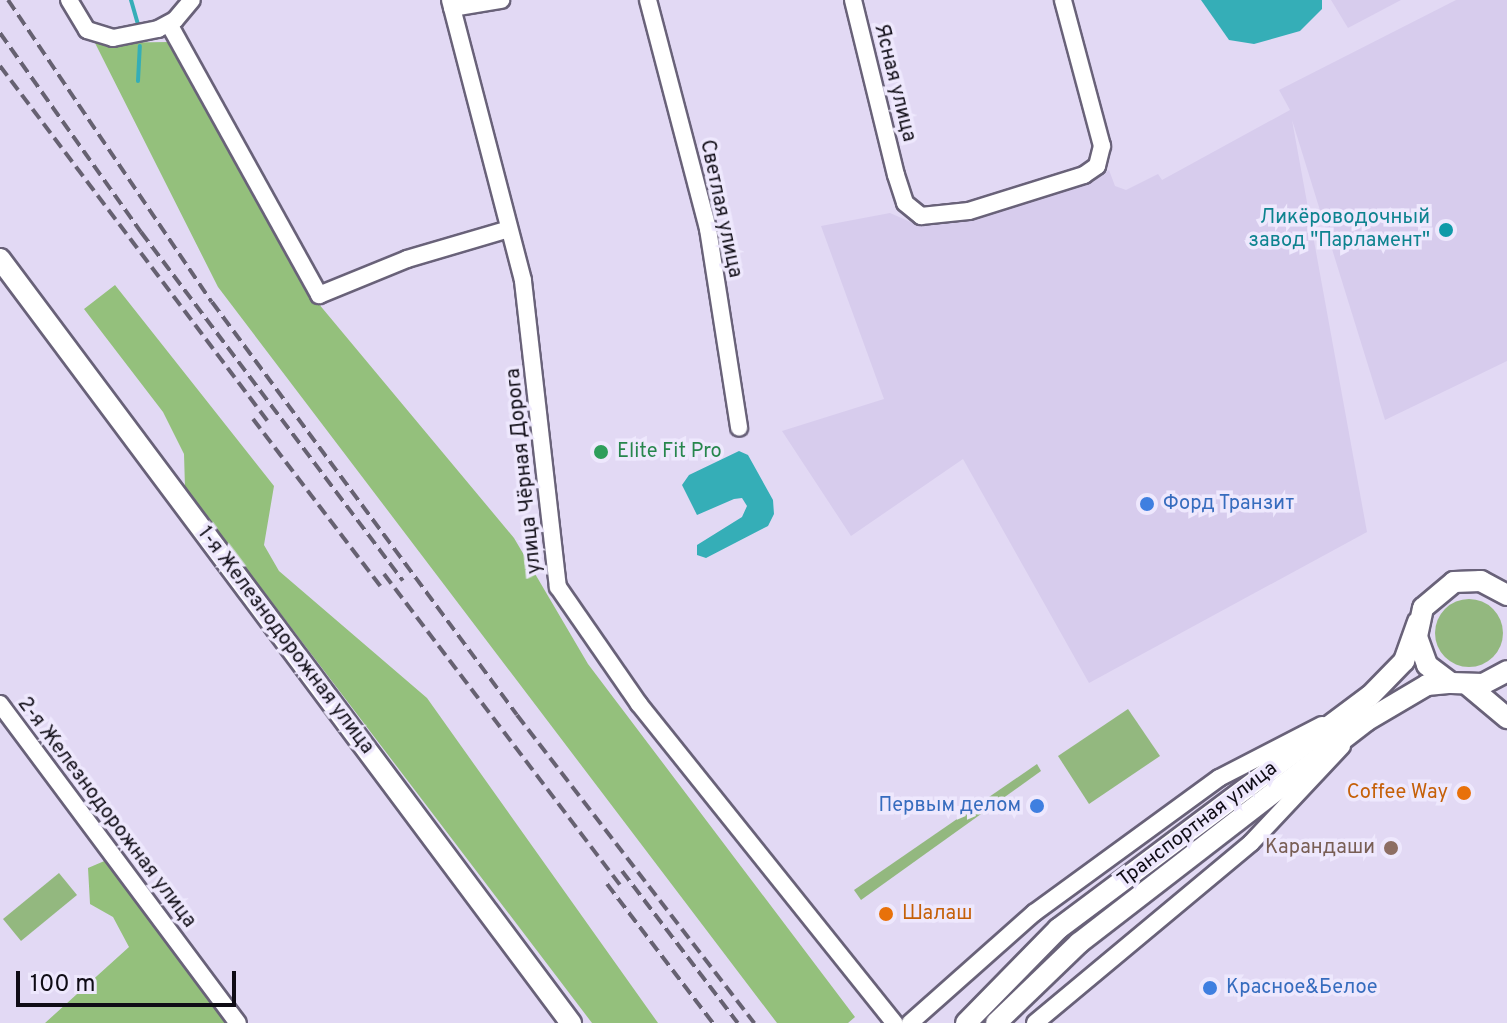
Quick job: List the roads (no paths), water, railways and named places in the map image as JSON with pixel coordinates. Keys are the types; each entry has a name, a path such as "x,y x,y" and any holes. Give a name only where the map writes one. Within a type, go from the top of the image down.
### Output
{"street":[{"path":"69,0 87,30 107,37 137,36 169,24 192,0"},
{"path":"451,4 501,0"},
{"name":"Светлая улица","path":"648,0 708,229 739,428"},
{"name":"Ясная улица","path":"853,0 905,203 921,216 940,216 1084,175 1097,166 1102,146 1063,0"},
{"name":"улица Чёрная Дорога","path":"451,4 523,281 558,587 639,704 895,1023"},
{"path":"169,24 319,295 407,259 509,229"},
{"name":"1-я Железнодорожная улица","path":"0,259 571,1023"},
{"name":"Транспортная улица","path":"996,1023 1043,975 1351,722 1404,661 1430,597 1454,582 1503,588"},
{"path":"1418,622 1420,651 1438,675 1460,684 1507,718"},
{"name":"Транспортная улица","path":"966,1023 1027,957 1351,722 1427,685 1460,684 1507,671"},
{"name":"2-я Железнодорожная улица","path":"0,704 238,1023"},
{"path":"910,1023 1034,913 1219,778 1351,722"},
{"path":"1035,1023 1251,843 1351,722"}],"waterway":[{"path":"131,0 138,25"},
{"path":"138,81 140,46"}],"railway":[{"path":"8,0 212,302 517,715 754,1023"},
{"path":"0,33 141,232 403,581"},
{"path":"0,66 270,424"},
{"path":"253,419 384,591"},
{"path":"384,574 623,889"},
{"path":"622,871 738,1023"},
{"path":"607,884 713,1023"}],"place":[{"name":"Ликёроводочный завод \"Парламент\"","path":"1446,230"},
{"name":"Elite Fit Pro","path":"601,452"},
{"name":"Форд Транзит","path":"1147,504"},
{"name":"Coffee Way","path":"1464,793"},
{"name":"Первым делом","path":"1037,806"},
{"name":"Карандаши","path":"1391,848"},
{"name":"Шалаш","path":"886,914"},
{"name":"Красное&Белое","path":"1210,988"}]}
